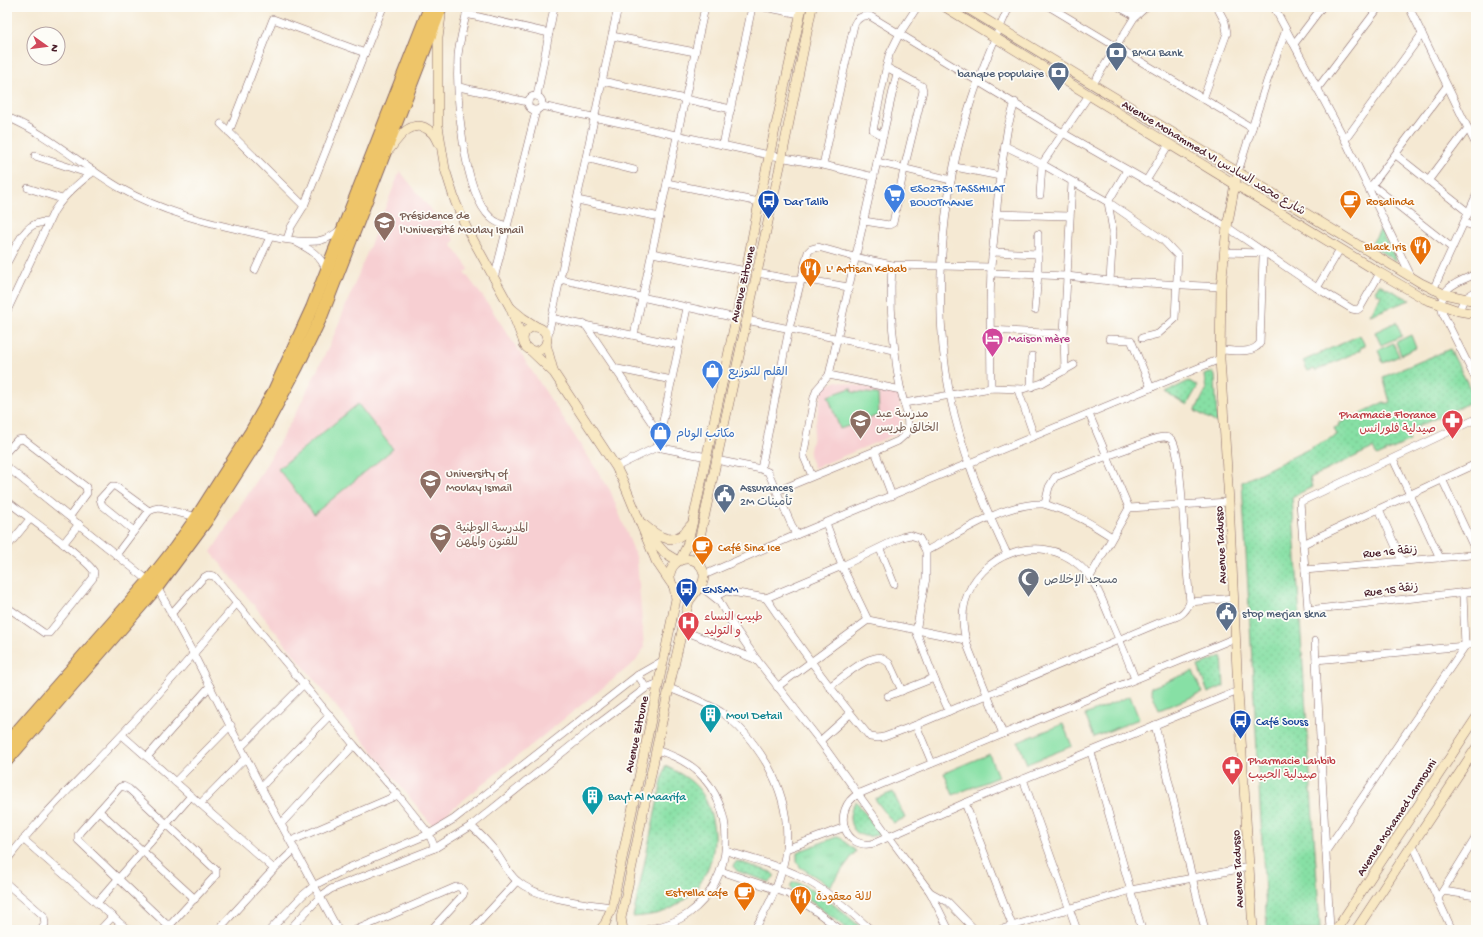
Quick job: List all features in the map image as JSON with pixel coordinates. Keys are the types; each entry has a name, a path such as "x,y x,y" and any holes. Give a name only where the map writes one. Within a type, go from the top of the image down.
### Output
{"highway":[{"path":"7,743 153,584 251,432 273,393 312,308 430,7"},
{"path":"7,760 206,521 259,438 281,399 321,317 442,7"}],"main road":[{"path":"442,7 438,38 438,126 440,146 445,168 463,221 510,307 526,347 554,373 616,467 656,561 678,591 688,593 699,588 704,575 701,566 691,559 679,560 665,554 644,530"},
{"name":"Avenue Zitoune","path":"679,560 686,546 711,458 746,320 782,157 812,7"},
{"name":"Avenue Mohammed VI شارع محمد السادس","path":"945,7 1380,273 1425,299 1441,305 1476,314"},
{"name":"Avenue Mohammed VI شارع محمد السادس","path":"965,7 1433,290 1476,301"},
{"name":"Avenue Zitoune","path":"701,566 698,556 698,546 711,458 736,318 759,202 801,11"},
{"path":"383,158 404,130 411,127 425,128 432,132 440,146"},
{"name":"Avenue Tadusso","path":"1238,172 1227,227 1224,252 1221,287 1220,355 1238,691 1253,930"},
{"path":"510,307 544,332 554,373"},
{"path":"523,340 528,330 538,328"},
{"path":"530,350 537,351 547,342"},
{"path":"640,521 654,534 668,539 673,539 684,534 693,521"},
{"path":"673,585 670,579 671,569 679,560"},
{"name":"Avenue Zitoune","path":"602,927 612,907 664,660 676,599 673,585"},
{"name":"Avenue Zitoune","path":"623,929 623,909 669,688 689,601 699,588"},
{"name":"Avenue Mohamed Lamnouni","path":"1336,930 1476,718"},
{"path":"1356,930 1476,748"},
{"path":"602,927 612,921 616,922 623,929"}],"street":[{"path":"289,240 291,227 304,206 383,7"},
{"path":"537,96 554,7"},
{"path":"547,342 618,7"},
{"path":"634,335 705,7"},
{"path":"723,145 752,7"},
{"path":"764,7 801,11"},
{"path":"883,136 873,130 889,55 900,33 917,7"},
{"path":"1007,554 990,517 969,464 950,395 944,354 941,305 941,266 951,180 967,114 995,38 1009,7"},
{"path":"1050,7 1252,128"},
{"path":"1119,7 1135,16"},
{"path":"1094,84 1135,16 1146,7"},
{"path":"1203,99 1227,33 1225,22 1217,7"},
{"path":"1274,7 1370,185 1411,277"},
{"path":"1294,44 1322,7"},
{"path":"1409,7 1476,145"},
{"path":"1317,89 1376,8"},
{"path":"507,227 492,219 485,212 470,180 460,128 458,55 467,11 549,32"},
{"path":"823,165 854,25 856,20 860,17 870,16 978,82 1227,227 1317,288 1352,309 1357,310 1380,273"},
{"path":"229,132 273,19 365,53"},
{"path":"1238,172 1267,80 1286,30"},
{"path":"1346,140 1422,34"},
{"path":"612,36 695,52"},
{"path":"864,221 889,225 894,222 904,169 923,89 918,84 886,67"},
{"path":"812,476 804,457 804,446 814,397 817,389 829,375 854,257 864,221 897,73"},
{"path":"602,81 731,109"},
{"path":"1370,185 1396,155 1447,86"},
{"path":"459,87 528,102"},
{"path":"1040,195 1042,164 1089,95"},
{"path":"536,111 533,111 529,107 528,102 532,96 537,96"},
{"path":"537,96 541,99 542,106"},
{"path":"991,388 990,330 992,252 1000,176 1008,126 1014,102"},
{"path":"542,106 874,177"},
{"path":"494,279 536,111 542,106"},
{"path":"7,117 33,130 92,173 183,216 289,240 318,241 328,238 343,226"},
{"path":"221,124 304,206"},
{"path":"1428,181 1468,128"},
{"path":"1146,181 1169,144"},
{"path":"1005,146 1042,164 1108,202 1163,240 1178,256 1174,319 1158,334 1142,338"},
{"path":"1396,155 1469,213"},
{"path":"35,156 92,173"},
{"path":"586,158 634,170"},
{"path":"877,162 951,180"},
{"path":"955,167 1000,176"},
{"path":"1110,281 1113,231 1108,202 1127,170"},
{"path":"7,311 48,222 62,199 92,173"},
{"path":"1065,371 1064,334 1069,216 1072,182"},
{"path":"667,183 759,202"},
{"path":"1370,185 1452,248"},
{"path":"28,188 62,199"},
{"path":"1433,290 1476,196"},
{"path":"577,200 660,217"},
{"path":"996,214 1069,216"},
{"path":"8,261 31,226 38,222 48,222"},
{"path":"1464,223 1476,227"},
{"path":"1035,310 1038,274 1038,234"},
{"path":"255,270 270,236"},
{"path":"289,240 307,248 319,256 326,270"},
{"path":"761,469 789,329 808,252 814,247 892,265 941,266 1110,281 1221,287"},
{"path":"1317,288 1340,248"},
{"path":"992,252 1038,254"},
{"path":"1224,252 1265,253"},
{"path":"652,253 746,271"},
{"path":"704,575 796,535 826,524 1151,388 1220,355 1256,349 1260,343 1263,258 1265,253"},
{"path":"777,491 898,441 907,433 907,423 894,350 891,302 892,265"},
{"path":"757,273 848,287"},
{"path":"1476,274 1452,284 1444,294 1441,305 1443,314 1476,380"},
{"path":"560,279 736,318"},
{"path":"1459,310 1464,299 1476,291"},
{"path":"657,447 687,308"},
{"path":"746,320 894,350"},
{"path":"551,321 585,324 679,345"},
{"path":"538,328 545,327 551,321"},
{"path":"585,324 613,368 660,436"},
{"path":"990,330 1064,334"},
{"path":"1109,339 1132,340 1151,388"},
{"path":"1030,387 1032,356"},
{"path":"1466,360 1476,363"},
{"path":"904,404 991,388 1018,390 1030,387 1065,371 1074,365"},
{"path":"613,368 672,380"},
{"path":"829,375 900,390"},
{"path":"1018,390 1034,436"},
{"path":"1089,414 1129,508"},
{"path":"1305,570 1300,502 1476,419"},
{"path":"766,598 829,687 850,714 870,737 873,738 884,737 916,725 1161,622 1182,615 1186,611 1190,602 1182,506 1176,450 1170,438 1158,438 1107,456 1055,477 1049,487 1045,504"},
{"path":"7,451 17,440 23,440 86,487 87,493 70,516"},
{"path":"616,467 657,447 761,469 768,472 796,535"},
{"path":"875,451 892,496"},
{"path":"1393,459 1440,558"},
{"path":"1303,544 1476,465"},
{"path":"7,467 153,584 172,614 194,655 231,725 261,787 338,930"},
{"path":"1442,480 1476,552"},
{"path":"134,531 102,505 100,499 112,486 115,486 149,511"},
{"path":"7,501 93,569 94,575 48,633 44,633 7,607"},
{"path":"1129,508 1229,502"},
{"path":"926,551 990,517 1023,506 1045,504 1079,516 1112,537"},
{"path":"116,555 149,511 159,508 197,517"},
{"path":"1090,577 1129,508"},
{"path":"1379,509 1402,561"},
{"path":"7,547 30,519"},
{"path":"63,544 79,524"},
{"path":"826,524 842,566 868,620"},
{"path":"715,597 726,591 766,598 880,549 902,537 910,535 919,538 926,551 926,578 916,631 934,678 949,711"},
{"path":"880,549 894,584"},
{"path":"1003,734 986,696 966,640 963,625 963,614 968,592 980,573 988,565 1007,554 1028,549 1049,550 1069,558 1078,564 1090,577 1098,589 1135,679"},
{"name":"Rue 16 زنقة","path":"1305,570 1471,555 1476,552"},
{"name":"Rue 15 زنقة","path":"1305,570 1308,610 1476,591"},
{"path":"172,614 203,578 208,575 214,576 354,745 398,795 429,834 435,848"},
{"path":"699,588 715,597 719,602 757,660 820,741 930,892 948,930"},
{"path":"1326,851 1465,646 1463,593"},
{"path":"1190,602 1234,598"},
{"path":"7,860 23,839 122,735 194,655 236,603"},
{"path":"777,687 868,620 966,640"},
{"path":"682,630 757,660"},
{"path":"1235,638 858,794 848,802 844,809 843,818 845,827 848,834 854,840 861,844 869,845 965,803 1238,691"},
{"path":"1314,641 1330,930"},
{"path":"1316,660 1465,646 1476,643"},
{"path":"829,687 864,663 880,657 889,663 902,690"},
{"path":"270,930 302,896 315,885 346,869 429,834 454,818 638,675 664,660"},
{"path":"638,675 646,688"},
{"path":"888,696 934,678"},
{"path":"289,930 321,896 351,881 435,848 471,826 593,728 646,688 659,683"},
{"path":"241,747 304,684"},
{"path":"147,757 210,686"},
{"path":"669,688 700,700 721,713 742,730 757,749 770,770 782,797 787,821 786,849 782,870 772,900 754,930"},
{"path":"820,741 850,714"},
{"path":"261,787 330,715"},
{"path":"175,782 231,725"},
{"path":"916,725 932,763"},
{"path":"1155,725 1205,930"},
{"path":"122,735 274,869"},
{"path":"281,824 354,745"},
{"path":"646,930 671,923 694,909 712,888 721,871 727,839 725,821 720,804 712,788 696,770 686,763 676,757 656,750"},
{"path":"1090,752 1142,930"},
{"path":"200,804 246,757"},
{"path":"1023,779 1077,930"},
{"path":"123,786 129,789 216,870 216,875 172,924 168,924 81,844 78,838 80,832 99,810 120,787 123,786"},
{"path":"291,841 398,795"},
{"path":"97,903 191,796"},
{"path":"965,803 1012,925"},
{"path":"99,810 195,899"},
{"path":"471,826 486,841 518,881 531,889 547,895 612,907"},
{"path":"786,849 845,827"},
{"path":"1437,900 1476,837"},
{"path":"23,839 128,930"},
{"path":"1413,845 1452,930"},
{"path":"218,930 274,869 295,849"},
{"path":"726,850 796,875 849,909 872,930"},
{"path":"999,930 1131,890 1249,868"},
{"path":"721,871 789,894 810,907 841,930"},
{"path":"472,930 518,881"},
{"path":"7,884 44,916 45,924 42,930"},
{"path":"356,930 456,887 460,887 464,892 463,895 431,930"},
{"path":"1443,891 1476,896"},
{"path":"930,892 948,902 975,930"},
{"path":"100,930 112,916"}],"shaded area":[{"name":"University of Moulay Ismail","path":"400,171 455,240 451,244 469,269 465,273 486,301 610,490 637,559 644,648 636,661 432,825 211,552 261,474 298,409 332,340"},
{"path":"837,381 898,394 904,431 814,468 809,455 823,387"}],"green space":[{"path":"1380,230 1396,259 1395,261 1371,245"},
{"path":"1379,284 1410,300 1370,315 1381,296 1375,292"},
{"path":"1396,322 1402,336 1381,345 1375,332"},
{"path":"1360,335 1365,346 1360,348 1361,350 1315,371 1314,369 1308,371 1303,361"},
{"path":"1411,335 1416,348 1401,355 1396,342"},
{"path":"1393,343 1399,356 1383,363 1378,350"},
{"path":"1450,349 1476,400 1476,410 1473,412 1469,403 1406,432 1410,441 1377,456 1373,448 1310,478 1312,487 1292,497 1320,930 1267,930 1242,482 1337,435 1334,428 1339,426 1338,424 1384,402 1385,404 1390,402 1383,377"},
{"path":"1213,372 1215,376 1217,423 1195,411 1206,390 1204,375"},
{"path":"1189,381 1198,386 1187,405 1166,392"},
{"path":"851,388 852,392 878,394 879,415 840,429 828,396"},
{"path":"358,404 393,449 314,514 278,469"},
{"path":"1222,656 1224,686 1208,693 1198,666"},
{"path":"1193,671 1202,693 1159,710 1150,688"},
{"path":"1130,696 1139,719 1094,737 1085,715"},
{"path":"1063,724 1072,746 1027,764 1018,742"},
{"path":"989,754 998,777 953,795 944,773"},
{"path":"665,766 691,781 704,797 709,809 713,826 713,853 703,878 686,899 674,907 660,913 633,917"},
{"path":"893,792 905,818 893,823 875,799"},
{"path":"856,801 880,834 864,836 853,829 850,816"},
{"path":"839,836 856,851 830,886 800,867 797,861 797,852"},
{"path":"737,861 771,872 774,875 774,878 769,882 737,871 733,866"},
{"path":"796,882 806,886 823,897 864,930 849,930 813,903 793,891 791,885 792,883"}],"place":[{"name":"BMCI Bank","path":"1117,72"},
{"name":"banque populaire","path":"1059,92"},
{"name":"ES02751 TASSHILAT BOUOTMANE","path":"894,214"},
{"name":"Dar Talib","path":"768,220"},
{"name":"Rosalinda","path":"1351,220"},
{"name":"Présidence de l'Université Moulay Ismail","path":"384,242"},
{"name":"Black Iris","path":"1421,266"},
{"name":"L' Artisan Kebab","path":"810,288"},
{"name":"Maison mère","path":"993,358"},
{"name":"القلم للتوزيع","path":"712,390"},
{"name":"مدرسة عبد الخالق طريس","path":"861,440"},
{"name":"Pharmacie Florance صيدلية فلورانس","path":"1452,440"},
{"name":"مكاتب الوئام","path":"661,452"},
{"name":"University of Moulay Ismail","path":"430,500"},
{"name":"Assurances 2M تأمينات","path":"725,514"},
{"name":"المدرسة الوطنية للفنون والمهن","path":"440,554"},
{"name":"Café Sina Ice","path":"702,566"},
{"name":"مسجد الإخلاص","path":"1028,598"},
{"name":"ENSAM","path":"687,608"},
{"name":"stop merjan skna","path":"1226,632"},
{"name":"طبيب النساء و التوليد","path":"689,642"},
{"name":"Moul Detail","path":"711,734"},
{"name":"Café Souss","path":"1241,740"},
{"name":"Pharmacie Lahbib صيدلية الحبيب","path":"1232,786"},
{"name":"Bayt Al Maarifa","path":"592,816"},
{"name":"Estrella cafe","path":"744,912"},
{"name":"لالة معقودة","path":"800,916"}]}
